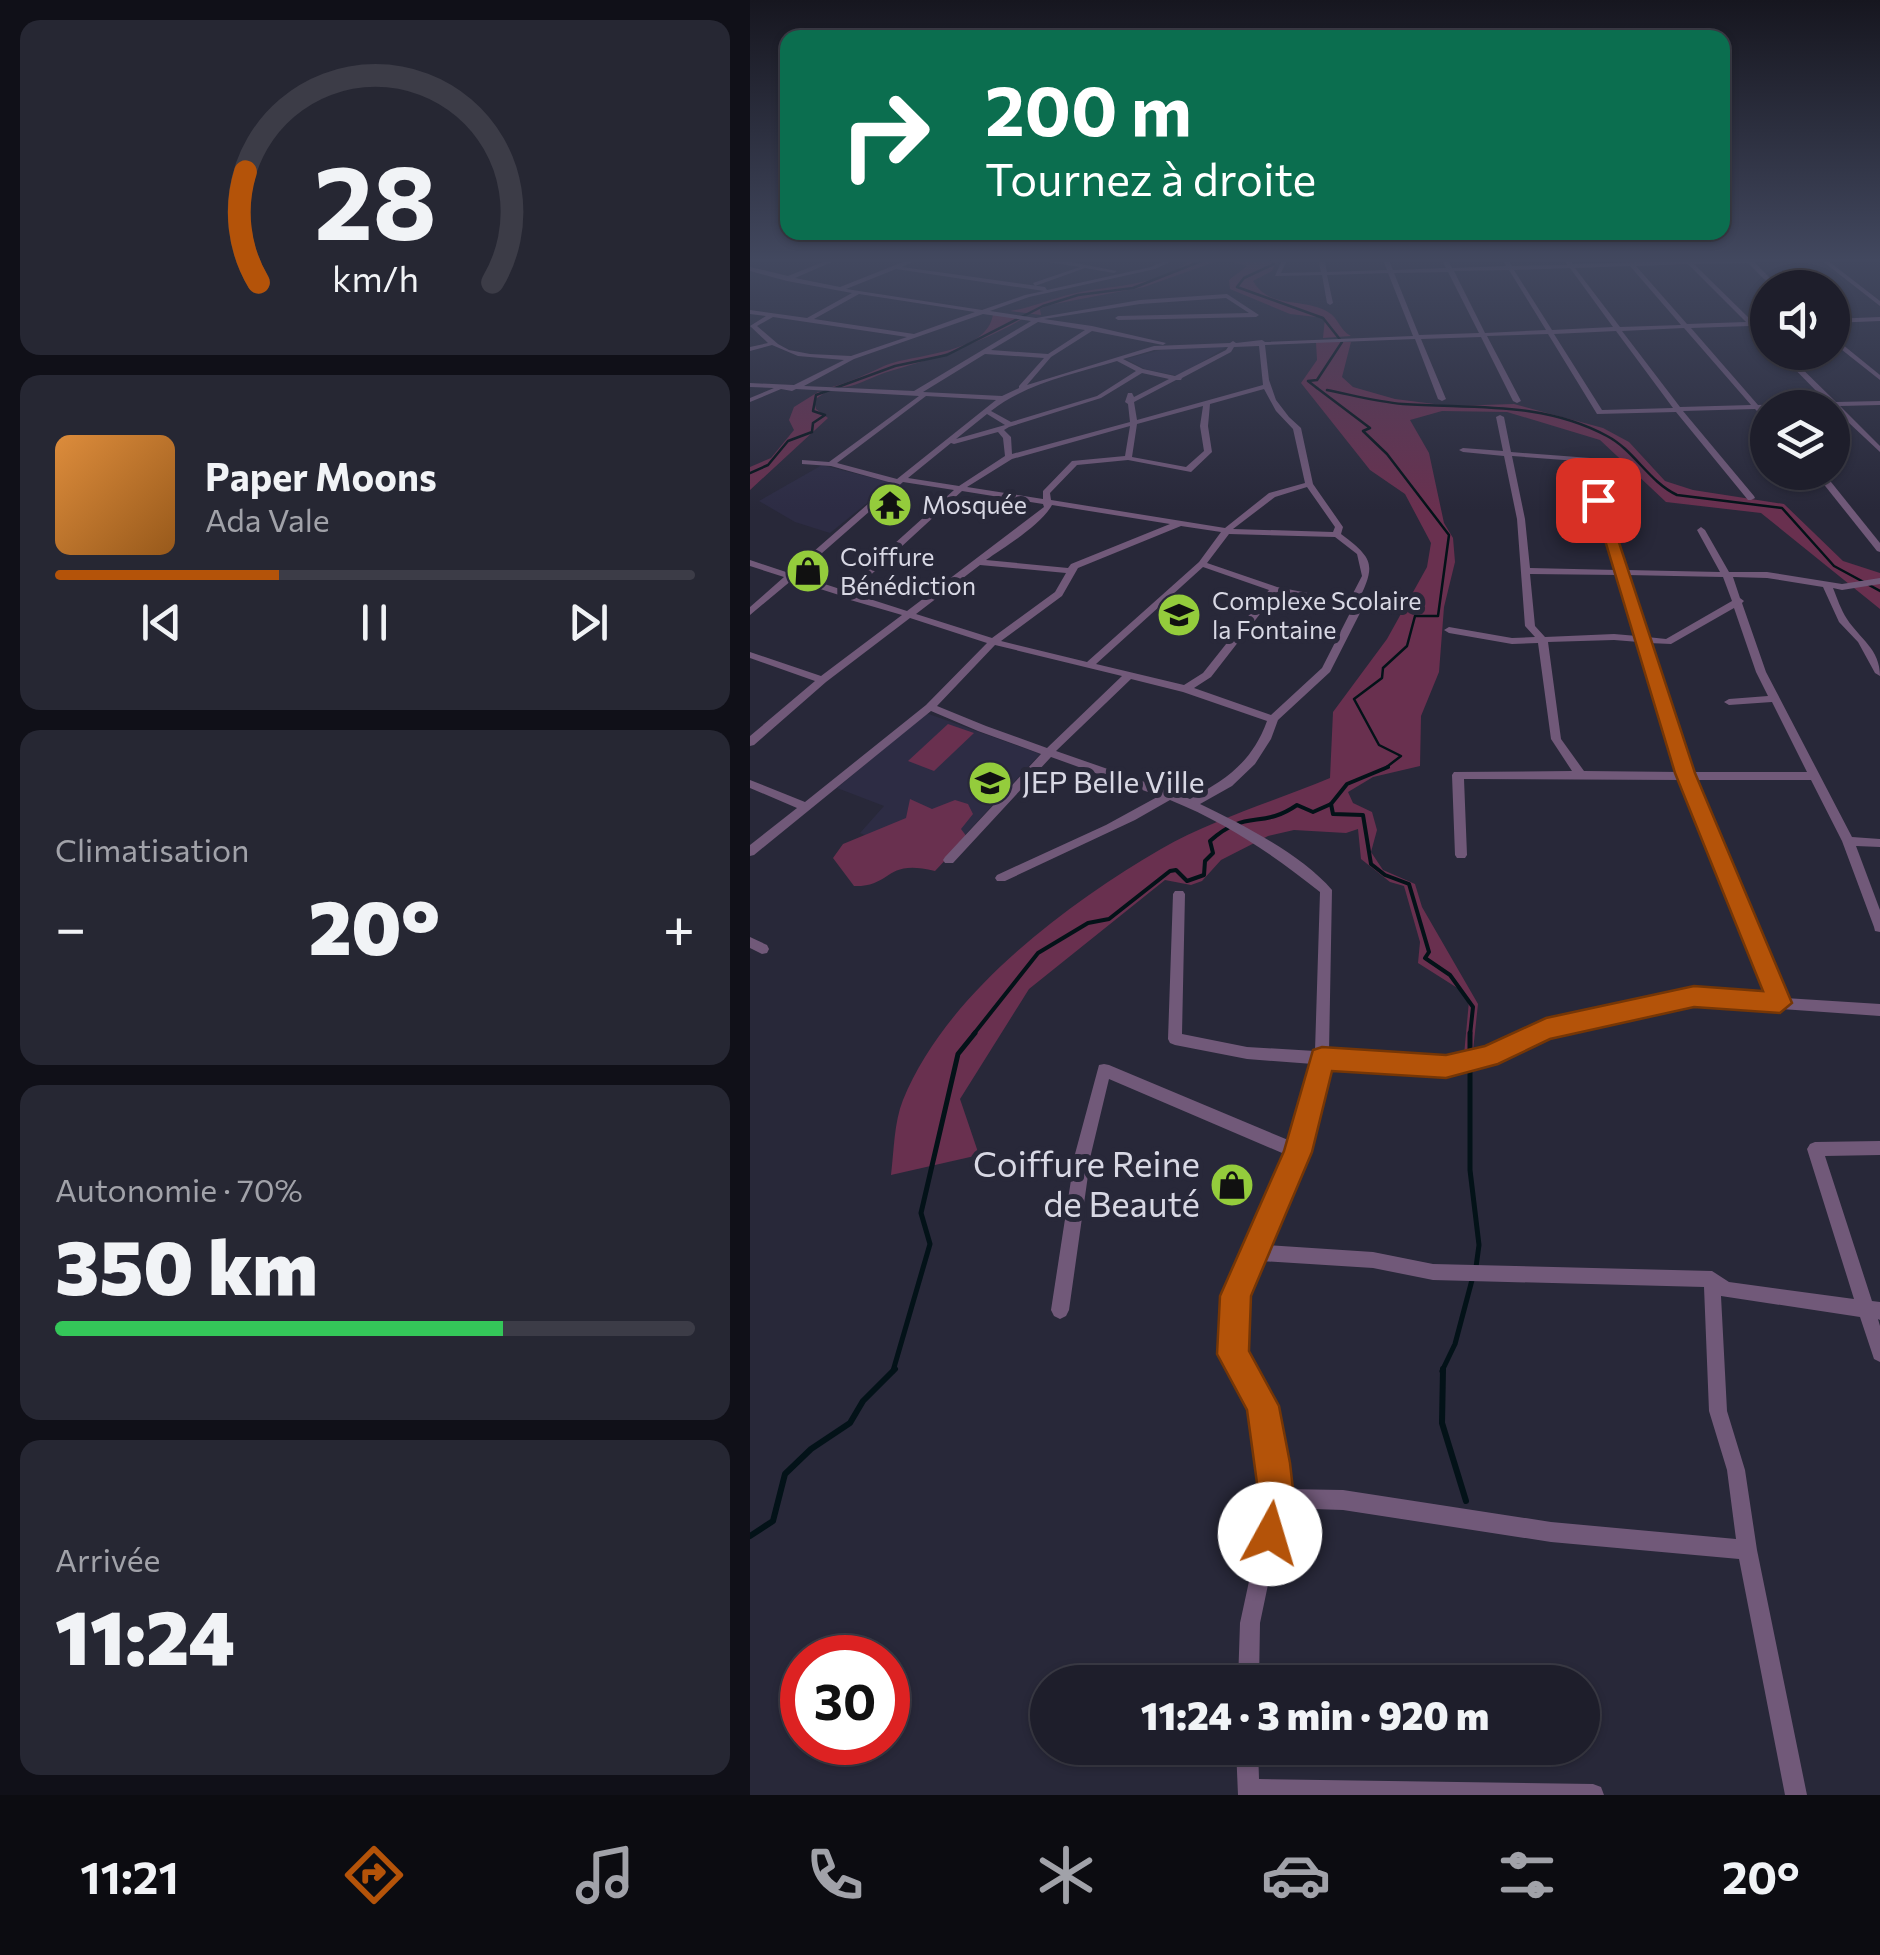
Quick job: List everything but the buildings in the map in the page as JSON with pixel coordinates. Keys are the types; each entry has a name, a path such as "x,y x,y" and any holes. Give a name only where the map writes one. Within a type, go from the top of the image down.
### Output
{"street":[{"path":"768,342 792,356 852,358"},
{"path":"792,389 852,358 901,342"},
{"path":"831,464 920,394 1001,342"},
{"path":"1019,389 1049,356 1071,342"},
{"path":"1160,342 1266,342"},
{"path":"1259,342 1264,388 1280,414 1297,428 1308,484 1324,499 1329,516 1339,527 1337,535"},
{"path":"1418,342 1442,399"},
{"path":"1488,342 1517,401"},
{"path":"1560,342 1600,412 1750,405"},
{"path":"1628,342 1751,498"},
{"path":"1699,342 1750,402"},
{"path":"1129,402 1229,351 1233,343"},
{"path":"750,349 770,344"},
{"path":"750,612 900,480 1003,398 1019,389 1171,344"},
{"path":"984,352 1049,356"},
{"path":"1850,353 1880,378"},
{"path":"1117,359 1141,371 1180,378"},
{"path":"1798,370 1818,390"},
{"path":"947,444 1098,397 1131,381 1141,371"},
{"path":"1128,458 1134,427 1130,423 1131,381"},
{"path":"750,385 1003,398"},
{"path":"750,400 780,388"},
{"path":"843,596 962,487 1009,456 1264,388"},
{"path":"1850,404 1880,403"},
{"path":"1049,500 1046,493 1074,464 1128,458 1165,469 1188,470 1201,463 1208,452 1204,426 1207,405"},
{"path":"988,412 1010,425"},
{"path":"1500,417 1504,451 1522,519 1530,626 1543,640 1556,739 1579,773"},
{"path":"1850,422 1880,450"},
{"path":"999,429 1006,437 1009,456"},
{"path":"1463,450 1627,463"},
{"path":"1580,459 1589,493 1604,516 1623,572 1685,773 1780,1003"},
{"path":"805,462 1228,530 1337,535 1361,553 1366,576 1352,604 1355,613 1326,670 1273,719 1266,739 1251,761 1228,783 1194,802"},
{"path":"1091,662 1202,564 1228,530 1272,495 1308,484"},
{"path":"1833,490 1880,548"},
{"path":"750,742 822,680 912,616 1038,517 1049,500"},
{"path":"979,562 1069,571 1182,522"},
{"path":"1702,530 1728,576 1744,630 1774,699 1848,842 1880,927"},
{"path":"750,563 993,642 1091,662 1273,719"},
{"path":"1202,564 1275,590 1352,604"},
{"path":"750,852 930,707 993,642 1059,594 1069,571"},
{"path":"1525,571 1767,575 1827,586 1872,583"},
{"path":"1827,586 1844,622 1862,641 1880,674"},
{"path":"1186,690 1207,676 1275,590"},
{"path":"1449,630 1512,641 1678,638 1738,601"},
{"path":"750,656 822,680"},
{"path":"949,860 1050,751 1128,676"},
{"path":"1729,702 1774,699"},
{"path":"930,707 1194,802 1287,854 1326,890 1322,1058 1298,1152 1236,1296 1233,1354 1263,1406 1277,1498 1250,1623 1249,1665"},
{"path":"1461,854 1458,775 1812,776"},
{"path":"750,784 804,806"},
{"path":"1000,878 1080,837 1120,826 1172,793"},
{"path":"1848,842 1880,843"},
{"path":"1179,894 1175,1039 1216,1050 1446,1066 1472,1061 1546,1028 1694,997 1880,1010"},
{"path":"1060,1310 1083,1154 1104,1070 1298,1152"},
{"path":"1880,1148 1816,1149 1874,1311 1880,1352"},
{"path":"1255,1252 1373,1260 1433,1272 1712,1280 1726,1290 1874,1311"},
{"path":"1712,1280 1718,1410 1736,1470 1747,1550 1796,1795"},
{"path":"1277,1498 1343,1500 1551,1532 1747,1550"},
{"path":"1248,1765 1249,1792 1593,1795"}],"shaded area":[{"path":"974,342 853,385 832,387 896,362"},
{"path":"1316,342 1351,342 1342,377 1353,387 1395,399 1450,406 1514,404 1603,428 1629,442 1665,481 1693,490 1784,504 1843,561 1880,573 1880,609 1761,513 1666,502 1600,440 1507,412 1442,411 1410,420 1429,453 1444,523 1453,538 1455,562 1444,607 1439,672 1421,716 1420,766 1373,777 1348,792 1353,803 1372,812 1377,830 1371,852 1383,870 1415,884 1422,907 1478,1004 1473,1051 1464,1055 1469,1001 1459,989 1418,963 1420,942 1404,886 1390,882 1361,859 1358,829 1346,833 1294,830 1268,836 1221,860 1202,881 1191,885 1165,880 1029,989 960,1099 979,1155 891,1175 900,1109 922,1061 978,989 1012,956 1086,897 1161,849 1223,819 1330,778 1333,712 1387,639 1427,567 1431,543 1405,494 1370,470 1301,383 1317,360"},
{"path":"1172,347 1226,347 1179,376 1145,369 1126,359"},
{"path":"818,392 826,392 814,400 816,409 828,418 750,490 750,467 771,458 794,430 789,420 794,407"},
{"path":"822,465 892,483 830,533 795,522 759,501"},
{"path":"926,713 1040,754 935,867 860,833 884,806 837,788"},
{"path":"948,724 974,733 934,771 908,761"},
{"path":"910,799 932,809 955,800 968,804 973,814 961,829 967,837 935,871 906,868 876,882 854,886 833,858 843,844 906,818"}],"waterway":[{"path":"750,473 768,465 788,441 812,432 813,423 825,415 813,411 816,395 895,366 947,355 973,342"},
{"path":"1342,342 1317,380 1308,381 1370,428 1363,431 1387,454 1449,535 1438,616 1415,616 1407,646 1383,668 1382,678 1354,699 1379,745 1401,756 1385,768"},
{"path":"1327,390 1394,403 1533,412 1582,425 1617,442 1677,495 1782,508 1834,566 1880,591"},
{"path":"1331,804 1347,784 1385,768"},
{"path":"973,1035 1038,953 1088,923 1109,919 1170,871 1176,870 1187,881 1204,875 1205,861 1213,853 1210,841 1223,831 1244,822 1273,817 1297,805 1313,812 1331,804"},
{"path":"1331,804 1333,814 1363,815 1371,864 1385,875 1409,884 1429,952 1425,958 1450,975 1473,1007 1470,1035"},
{"path":"893,1371 930,1244 921,1213 958,1054 975,1033"},
{"path":"1470,1035 1470,1170 1479,1245 1476,1267"},
{"path":"1442,1371 1455,1344 1472,1280"},
{"path":"1443,1369 1442,1423 1466,1501"},
{"path":"750,1536 773,1521 785,1474 811,1449 850,1423 863,1401 893,1371"}],"place":[{"name":"Mosquée","path":"890,505"},
{"name":"Coiffure Bénédiction","path":"808,571"},
{"name":"Complexe Scolaire la Fontaine","path":"1179,615"},
{"name":"JEP Belle Ville","path":"990,783"},
{"name":"Coiffure Reine de Beauté","path":"1232,1185"}],"route":[{"path":"1270,1534 1277,1498 1273,1463 1263,1406 1233,1354 1236,1296 1274,1200 1298,1152 1322,1058 1446,1066 1489,1056 1546,1028 1694,997 1780,1003 1685,773 1598,500"}]}
